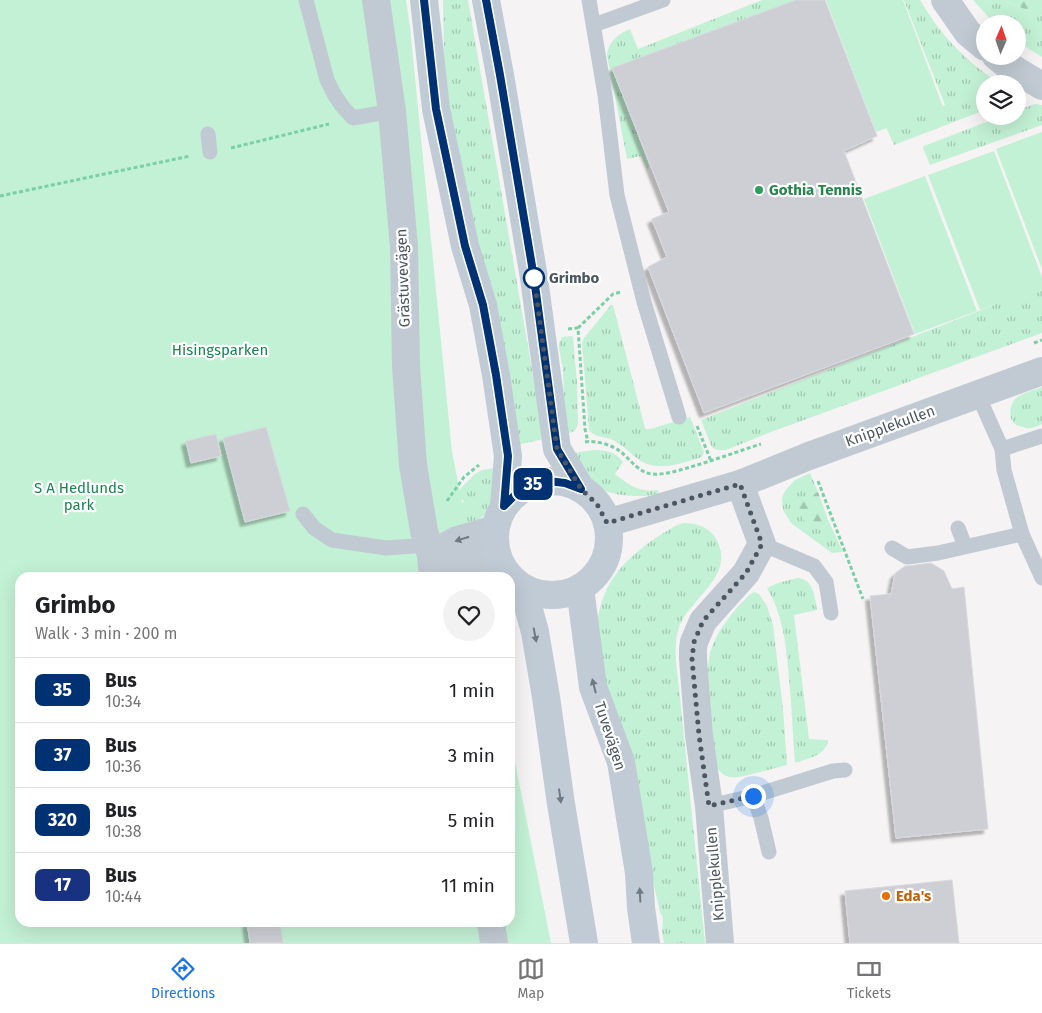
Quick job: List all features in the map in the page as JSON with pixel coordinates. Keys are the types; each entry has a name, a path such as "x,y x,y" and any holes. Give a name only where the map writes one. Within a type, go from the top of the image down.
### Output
{"main road":[{"path":"424,0 436,109 465,246 483,305 508,456 500,517 494,544 498,559 506,572"},
{"path":"486,0 534,278 557,449 581,489 597,504 607,523 609,538 607,553 602,567 592,579 580,588 566,594 551,596 537,594 523,588 515,582"},
{"path":"500,517 516,494 531,485 548,481 565,483 581,489"},
{"path":"523,588 535,632 584,943"},
{"name":"Tuvevägen","path":"580,588 594,687 621,762 639,873 646,943"}],"street":[{"name":"Grästuvevägen","path":"376,0 392,111 404,247 406,366 413,464 429,552"},
{"path":"945,0 968,33 976,40"},
{"path":"1007,65 1042,86"},
{"name":"Knipplekullen","path":"607,523 740,484 809,456 1042,371"},
{"path":"740,484 762,544"},
{"path":"429,552 500,517"},
{"name":"Knipplekullen","path":"720,943 709,806 699,735 692,659 694,642 703,621 746,573 762,544"},
{"path":"429,552 458,565 498,559"},
{"path":"492,927 494,943"}],"lane":[{"path":"306,0 327,80 342,106 354,118 392,111"},
{"path":"589,0 605,95 617,195 640,285 679,417"},
{"path":"594,25 663,0"},
{"path":"208,134 210,152"},
{"path":"978,395 1002,449 1004,470 1022,534 1042,578"},
{"path":"1002,449 1042,436"},
{"path":"303,514 314,528 332,540 429,552"},
{"path":"958,528 965,546"},
{"path":"892,548 907,557 938,553 1022,534"},
{"path":"762,544 814,566 826,582 831,613"},
{"name":"Knipplekullen","path":"709,806 753,796 834,771 845,770"},
{"path":"753,796 761,818 769,852"}],"path":[{"path":"0,196 210,152 354,118"},
{"path":"565,330 578,328 613,294 640,285"},
{"path":"578,328 585,429 588,442"},
{"path":"1033,344 1042,340"},
{"path":"679,417 692,413 711,461"},
{"path":"557,449 588,442 603,443 620,451 638,468 651,475 669,473 764,443"},
{"path":"429,552 441,511 464,476 485,461 508,456"},
{"path":"809,456 863,599"}],"green space":[{"name":"Hisingsparken","path":"0,0 406,0 452,452 476,572 15,572 15,927 515,927 515,762 551,943 0,943"},
{"path":"443,0 468,0 544,439 517,445 467,221 450,113 444,57"},
{"path":"762,0 796,0 613,68 649,166 647,169 641,156 627,159 607,55 609,46 614,39 630,29 638,49"},
{"path":"826,0 903,0 943,107 876,132"},
{"path":"904,0 920,0 945,36 988,75 976,75 976,113 894,145 886,127 945,105"},
{"path":"973,0 1005,0 1042,16 1042,57 1026,47 1026,15 987,15"},
{"path":"1005,0 1042,0 1042,16 1007,2"},
{"path":"1035,104 1042,105 1042,125 930,165 923,148 924,146 979,125 1026,125 1026,107"},
{"path":"1042,132 1042,269 996,149"},
{"path":"994,151 1042,277 1042,287 980,310 928,175"},
{"path":"925,176 977,311 915,334 864,199"},
{"path":"1042,286 1042,333 726,450 717,450 711,445 701,420"},
{"path":"611,305 613,305 645,428 650,429 690,417 704,452 702,457 670,465 653,465 638,459 613,440 597,436 589,430 582,343"},
{"path":"562,337 573,337 577,383 578,423 574,431 565,434 563,370 559,343"},
{"path":"1042,387 1042,424 1028,428 1016,425 1010,415 1011,407 1016,398"},
{"path":"594,450 610,452 623,462 615,474 625,482 640,489 658,490 659,494 642,496 624,495 614,494 598,488 591,483 584,473 574,453"},
{"path":"494,468 494,501 484,516 467,527 455,513 464,501 455,496 475,474 482,470"},
{"path":"810,473 818,492 804,499 820,530 829,522 843,552 832,553 791,523 783,510 782,498 785,491 795,480"},
{"path":"818,492 829,522 820,530 811,526 802,518 799,509 803,500"},
{"path":"684,523 698,525 710,531 716,539 721,553 720,565 716,576 683,619 678,631 676,645 676,667 705,943 664,943 662,931 663,918 611,711 597,629 604,596 616,573 634,554 657,537"},
{"path":"797,578 807,581 810,585 817,610 794,615 809,739 828,740 827,745 820,753 795,763 789,676 784,637 778,612 767,588"},
{"path":"754,592 759,594 767,606 773,625 783,709 787,765 740,777 728,777 719,770 715,763 708,673 709,658 714,642 726,622 743,601"}],"building":[{"name":"Gothia Tennis","path":"796,0 825,0 877,136 844,151 914,334 704,413 648,267 667,257 652,219 669,212 612,68"},
{"path":"266,427 290,511 245,522 223,438"},
{"path":"216,434 221,456 191,463 186,441"},
{"path":"931,563 944,571 952,589 964,587 988,829 896,838 870,596 891,594 895,574 905,566"},
{"path":"952,880 959,943 850,943 845,891"},
{"path":"248,927 281,927 283,943 250,943"}],"bus line":[{"name":"35","path":"424,0 436,109 465,246 483,305 496,375 508,456 504,506 516,494 531,485 548,481 565,483 581,489 557,449 534,278 486,0"}],"place":[{"name":"Gothia Tennis","path":"759,190"},
{"name":"Grimbo","path":"534,278"},
{"name":"Eda's","path":"886,896"}],"route":[{"path":"534,278 557,449 581,489 597,504 607,523 740,484 762,544 746,573 703,621 694,642 692,659 699,735 709,806 753,796"}],"park label":[{"name":"S A Hedlunds park","path":"79,496"}]}
